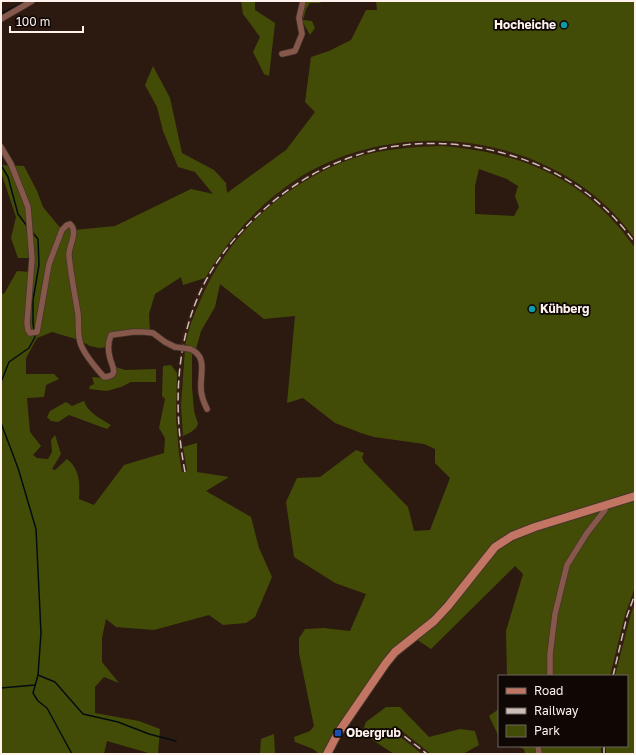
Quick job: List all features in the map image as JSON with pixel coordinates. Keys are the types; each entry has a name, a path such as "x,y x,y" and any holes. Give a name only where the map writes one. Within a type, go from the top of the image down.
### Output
{"street":[{"path":"1,19 32,1"},
{"path":"282,54 295,52 302,34 299,18 303,1"},
{"path":"1,147 11,164 28,207 32,259 27,324 28,330 34,332 49,264 62,230 70,224 74,235 68,252 78,316 79,339 85,353 104,378 114,373 110,358 109,340 111,335 133,332 153,333 165,342 190,349 197,353 202,360 202,394 207,409"},
{"path":"327,754 338,733 395,652 434,621 448,606 495,547 522,531 635,496"},
{"path":"550,675 550,654 555,614 567,565 587,533 605,510 605,505"}],"shaded area":[{"path":"441,141 477,144 498,148 544,164 565,175 601,201 631,233 635,239 635,248 614,221 597,205 563,180 542,169 497,153 476,149 441,146 396,148 355,158 318,174 281,197 254,221 238,238 223,258 202,295 193,316 186,340 183,364 181,417 187,471 182,472 175,405 181,339 197,293 219,255 234,235 251,217 278,193 297,179 353,153 396,143"},
{"path":"635,587 635,602 615,675 610,675 625,615"},
{"path":"397,727 431,754 422,754 409,744 393,730"}],"green space":[{"path":"241,1 255,1 255,10 275,23 269,76 264,74 253,52 260,37 243,14"},
{"path":"305,1 322,1 320,3 310,3 306,9 303,20 312,21 315,28 310,35 302,21"},
{"path":"376,1 635,1 635,239 604,204 566,176 523,156 478,144 431,141 384,145 339,158 297,179 283,189 245,223 234,236 205,278 183,285 181,277 155,294 149,314 150,332 111,335 106,347 99,348 52,332 37,338 26,358 26,374 54,374 59,379 46,385 44,397 27,398 30,432 41,446 33,455 37,458 48,459 52,452 51,440 55,435 61,454 52,469 55,470 67,459 77,472 79,482 79,499 94,505 124,465 164,453 165,438 159,428 165,399 162,396 163,366 171,365 177,373 176,418 182,472 187,471 183,447 197,443 197,472 229,477 206,491 251,517 259,548 272,577 255,617 246,623 223,625 209,615 154,630 116,627 106,619 102,638 102,662 119,683 104,677 95,687 95,713 139,721 160,729 158,754 152,754 107,741 104,754 1,754 1,293 4,294 17,271 30,272 31,258 18,258 11,238 16,217 1,172 1,165 24,166 37,191 43,207 62,230 67,224 74,230 115,226 191,189 213,194 195,172 178,167 163,131 157,107 145,85 153,66 170,98 182,153 214,170 226,183 227,193 286,150 315,112 305,102 311,57 329,51 351,40 366,10 377,10"},
{"path":"441,146 471,149 526,163 551,174 574,187 596,204 616,224 635,248 635,587 625,615 610,675 507,675 506,631 523,574 515,566 431,649 413,637 404,645 327,754 317,754 317,752 313,749 295,742 294,737 310,731 314,726 299,653 299,638 305,629 324,628 350,631 366,594 335,583 294,557 286,502 297,478 320,477 356,450 364,453 362,457 364,462 408,507 414,531 430,530 450,478 435,463 435,449 424,444 374,437 335,423 303,398 287,403 295,316 264,319 220,284 215,307 201,331 196,349 185,347 190,326 210,281 224,257 241,235 260,215 281,197 328,168 365,155 408,148","holes":["479,169 507,179 518,186 515,196 519,207 514,216 475,214 475,186"]},
{"path":"185,349 189,350 192,354 194,411 198,424 191,432 183,436 181,405"},
{"path":"116,367 125,370 156,369 156,382 131,382 107,391 89,389 90,386 94,384 92,377 102,378 116,373"},
{"path":"84,401 91,412 111,425 107,429 69,415 58,422 51,421 47,417 50,411 66,402 72,406"},
{"path":"635,602 635,754 606,754 606,747 628,747 628,675 615,675"},
{"path":"386,707 400,707 429,737 460,729 475,731 479,745 463,754 431,754 397,727 393,731 422,754 394,754 362,733 366,722"},
{"path":"498,710 498,735 489,716"},
{"path":"274,734 275,754 260,754 261,739"},
{"path":"518,747 601,747 601,754 525,754 524,749"}],"waterway":[{"path":"1,14 26,1"},
{"path":"1,165 8,177 18,214 27,226"},
{"path":"1,382 9,362 29,348 35,337 33,323 33,300 39,265 38,239 32,232"},
{"path":"1,423 18,468 36,529 41,633 38,675 33,693 38,701 47,708 72,754"},
{"path":"38,675 55,682 83,714 118,722 149,734 176,741"},
{"path":"1,688 35,685"}],"railway":[{"path":"185,472 179,424 179,376 182,352 194,306 215,264 228,246 259,214 287,191 316,173 347,159 379,149 413,144 447,144 481,148 534,163 567,180 583,190 611,214 635,243"},
{"path":"613,675 627,616 635,594"},
{"path":"395,729 427,754"},
{"path":"604,747 604,754"}],"place":[{"name":"Hocheiche","path":"564,25"},
{"name":"Kühberg","path":"532,309"},
{"name":"Obergrub","path":"338,733"}]}
